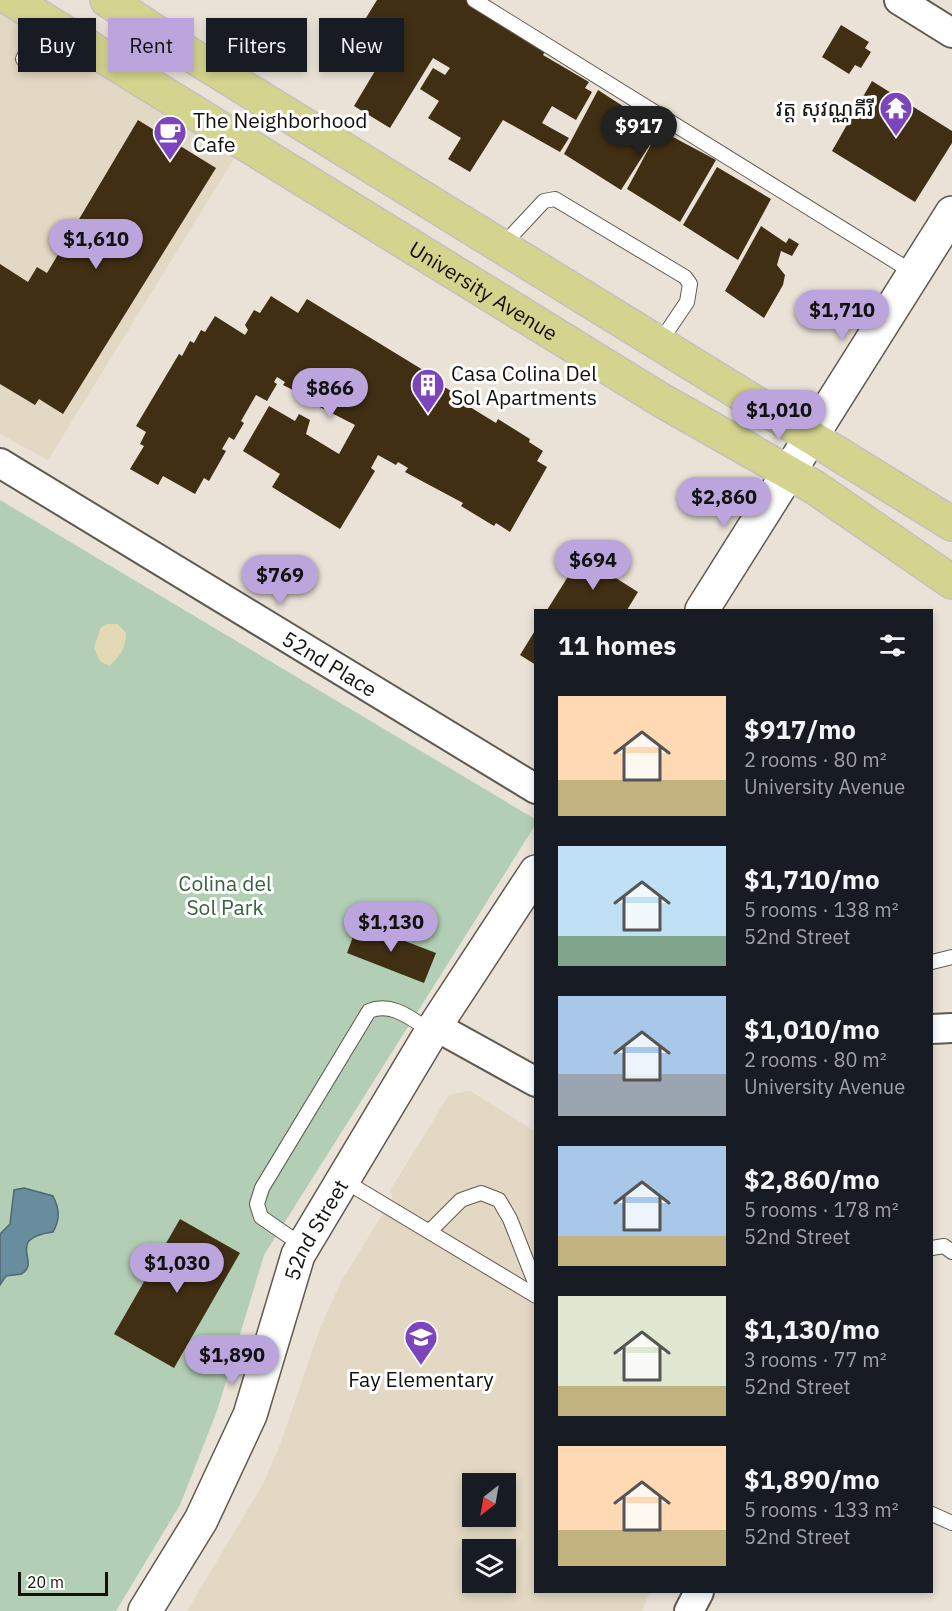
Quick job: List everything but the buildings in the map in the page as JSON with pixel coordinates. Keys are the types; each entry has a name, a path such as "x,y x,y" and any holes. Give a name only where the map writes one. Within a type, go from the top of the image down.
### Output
{"main road":[{"name":"University Avenue","path":"12,0 49,10 661,400 790,473 952,582"},
{"path":"106,0 952,524"}],"street":[{"path":"899,0 952,33"},
{"path":"703,609 952,213"},
{"name":"52nd Place","path":"0,463 534,788"},
{"name":"52nd Street","path":"145,1611 201,1520 250,1415 298,1255 434,1029 534,876"},
{"path":"933,1029 952,1028"},
{"path":"434,1029 534,1081"},
{"path":"689,1611 698,1593"}],"lane":[{"path":"474,0 914,273"},
{"path":"502,246 544,201 555,199 685,277 690,284 687,302 660,342"},
{"path":"933,962 952,957"},
{"path":"303,1246 261,1217 257,1204 262,1188 369,1011 380,1007 397,1010 434,1029"},
{"path":"343,1180 534,1295"},
{"path":"430,1231 461,1200 481,1193 499,1200 510,1219 534,1280"},
{"path":"933,1248 944,1246 952,1252"},
{"path":"933,1514 952,1523"}],"shaded area":[{"path":"0,12 18,23 18,72 96,71 235,157 48,460 0,434"},
{"name":"Fay Elementary","path":"470,1091 534,1130 534,1593 650,1593 642,1611 187,1611 263,1484 280,1445 320,1328 342,1280 392,1199 391,1189 449,1095"}],"green space":[{"name":"Colina del Sol Park","path":"0,500 534,818 534,827 264,1255 217,1411 180,1505 116,1611 0,1611"}],"sand":[{"path":"106,624 118,624 126,633 122,651 109,666 100,661 94,648 100,629"}],"water":[{"path":"24,1188 53,1196 58,1210 57,1223 53,1232 38,1235 30,1240 26,1252 27,1269 21,1274 6,1276 0,1285 0,1234 10,1224 14,1190"}],"place":[{"name":"វត្ត សុវណ្ណគីរី","path":"896,137"},
{"name":"The Neighborhood Cafe","path":"170,161"},
{"name":"Casa Colina Del Sol Apartments","path":"428,414"},
{"name":"Fay Elementary","path":"421,1366"}]}
